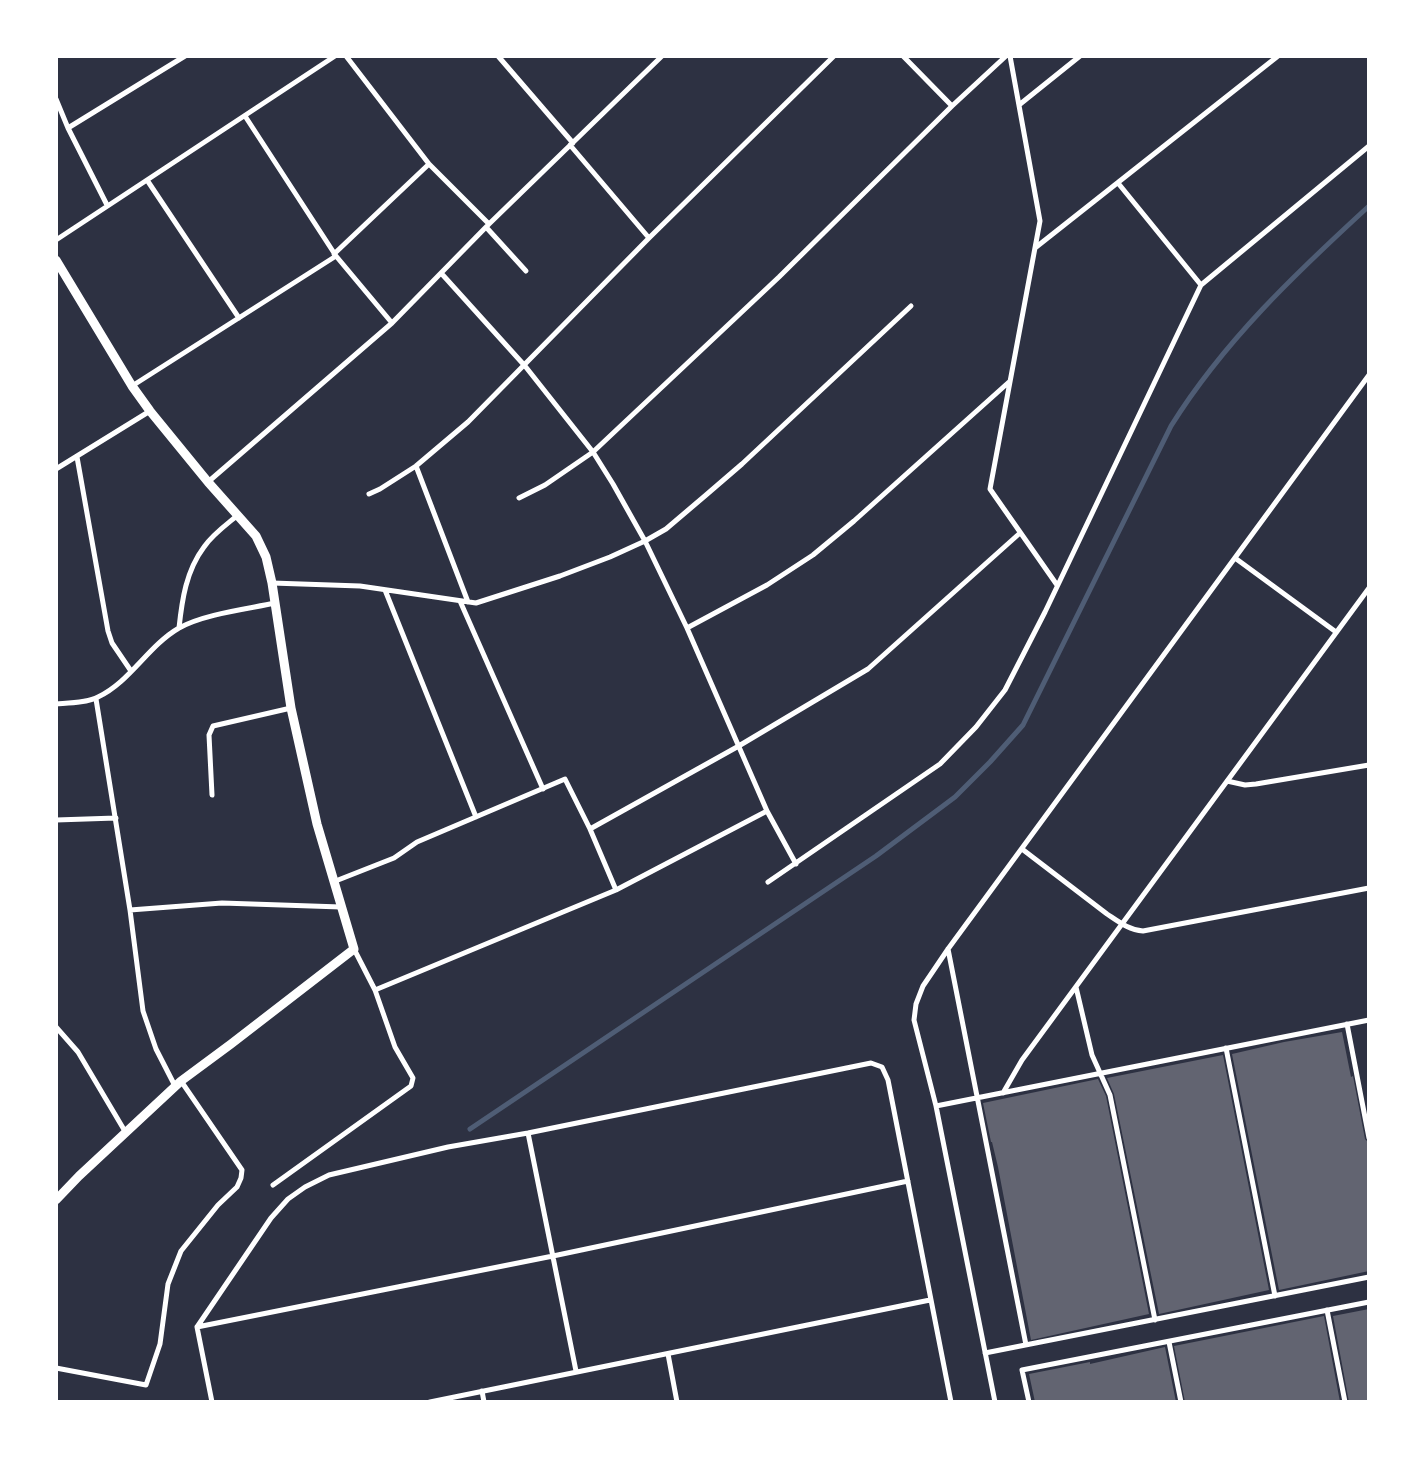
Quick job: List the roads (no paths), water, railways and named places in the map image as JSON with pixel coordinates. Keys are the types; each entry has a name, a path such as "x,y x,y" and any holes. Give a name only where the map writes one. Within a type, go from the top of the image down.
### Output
{"street":[{"path":"68,128 185,56"},
{"path":"56,240 334,56"},
{"path":"346,56 428,164 488,226 526,271"},
{"path":"498,56 649,238"},
{"path":"368,494 380,490 416,466 468,422 649,238 834,56"},
{"path":"903,56 952,106"},
{"path":"518,498 545,484 593,452 779,277 952,106 1008,56"},
{"path":"1008,56 1040,221 990,490 1057,585"},
{"path":"1018,105 1080,56"},
{"path":"1035,248 1278,56"},
{"path":"208,482 392,323 658,58"},
{"path":"57,103 107,205"},
{"path":"245,116 335,255 392,323"},
{"path":"768,882 940,764 976,727 1005,690 1201,285 1369,146"},
{"path":"132,386 335,255 428,164"},
{"path":"147,180 239,318"},
{"path":"1118,184 1201,285"},
{"path":"56,260 132,386 208,482 256,536 266,557 272,583 291,708 316,824 354,949 375,990 395,1047 413,1078 411,1086 274,1185"},
{"path":"441,273 525,366 593,452 645,541 687,628 766,811 796,864"},
{"path":"272,583 360,586 476,603 560,576 645,541 666,529 742,464 911,306"},
{"path":"994,1402 936,1106 914,1020 916,1004 923,986 948,949 1369,375"},
{"path":"687,628 766,585 813,556 1010,382"},
{"path":"56,469 150,411"},
{"path":"77,457 108,631 112,642 131,672"},
{"path":"416,466 468,602"},
{"path":"179,628 182,598 191,569 204,547 238,515"},
{"path":"590,829 868,669 1020,533"},
{"path":"1235,558 1336,632"},
{"path":"1003,1093 1022,1060 1369,588"},
{"path":"385,590 476,817"},
{"path":"460,601 543,789"},
{"path":"56,704 96,699 114,689 165,638 179,628 194,621 275,603"},
{"path":"56,1368 146,1385 160,1344 168,1284 181,1251 218,1205 237,1187 242,1170 178,1084 156,1049 143,1011 130,910 96,699"},
{"path":"212,795 209,735 213,726 291,708"},
{"path":"1227,781 1245,785 1256,784 1369,765"},
{"path":"333,882 394,858 417,842 565,779 590,829 616,890"},
{"path":"375,990 616,890 766,811"},
{"path":"56,820 116,818"},
{"path":"1022,849 1132,930 1143,931 1369,888"},
{"path":"130,910 251,902 341,907"},
{"path":"56,1200 79,1176 178,1084 354,949"},
{"path":"948,949 1026,1345"},
{"path":"1076,987 1092,1055 1110,1095 1155,1320"},
{"path":"936,1106 1369,1020"},
{"path":"1347,1024 1369,1138"},
{"path":"56,1027 78,1052 126,1133"},
{"path":"1226,1048 1275,1296"},
{"path":"212,1402 197,1327 271,1218 288,1199 304,1187 329,1175 448,1147 528,1133 871,1063 882,1067 888,1080 951,1402"},
{"path":"528,1133 576,1371"},
{"path":"197,1327 553,1256 908,1181"},
{"path":"985,1353 1369,1277"},
{"path":"430,1402 930,1300"},
{"path":"1029,1402 1022,1370 1369,1302"},
{"path":"1327,1310 1345,1402"},
{"path":"1169,1342 1181,1402"},
{"path":"668,1354 677,1402"},
{"path":"482,1391 484,1402"}],"waterway":[{"path":"470,1129 876,856 955,797 990,762 1023,725 1171,426 1192,395 1214,365 1262,309 1369,206"}]}
